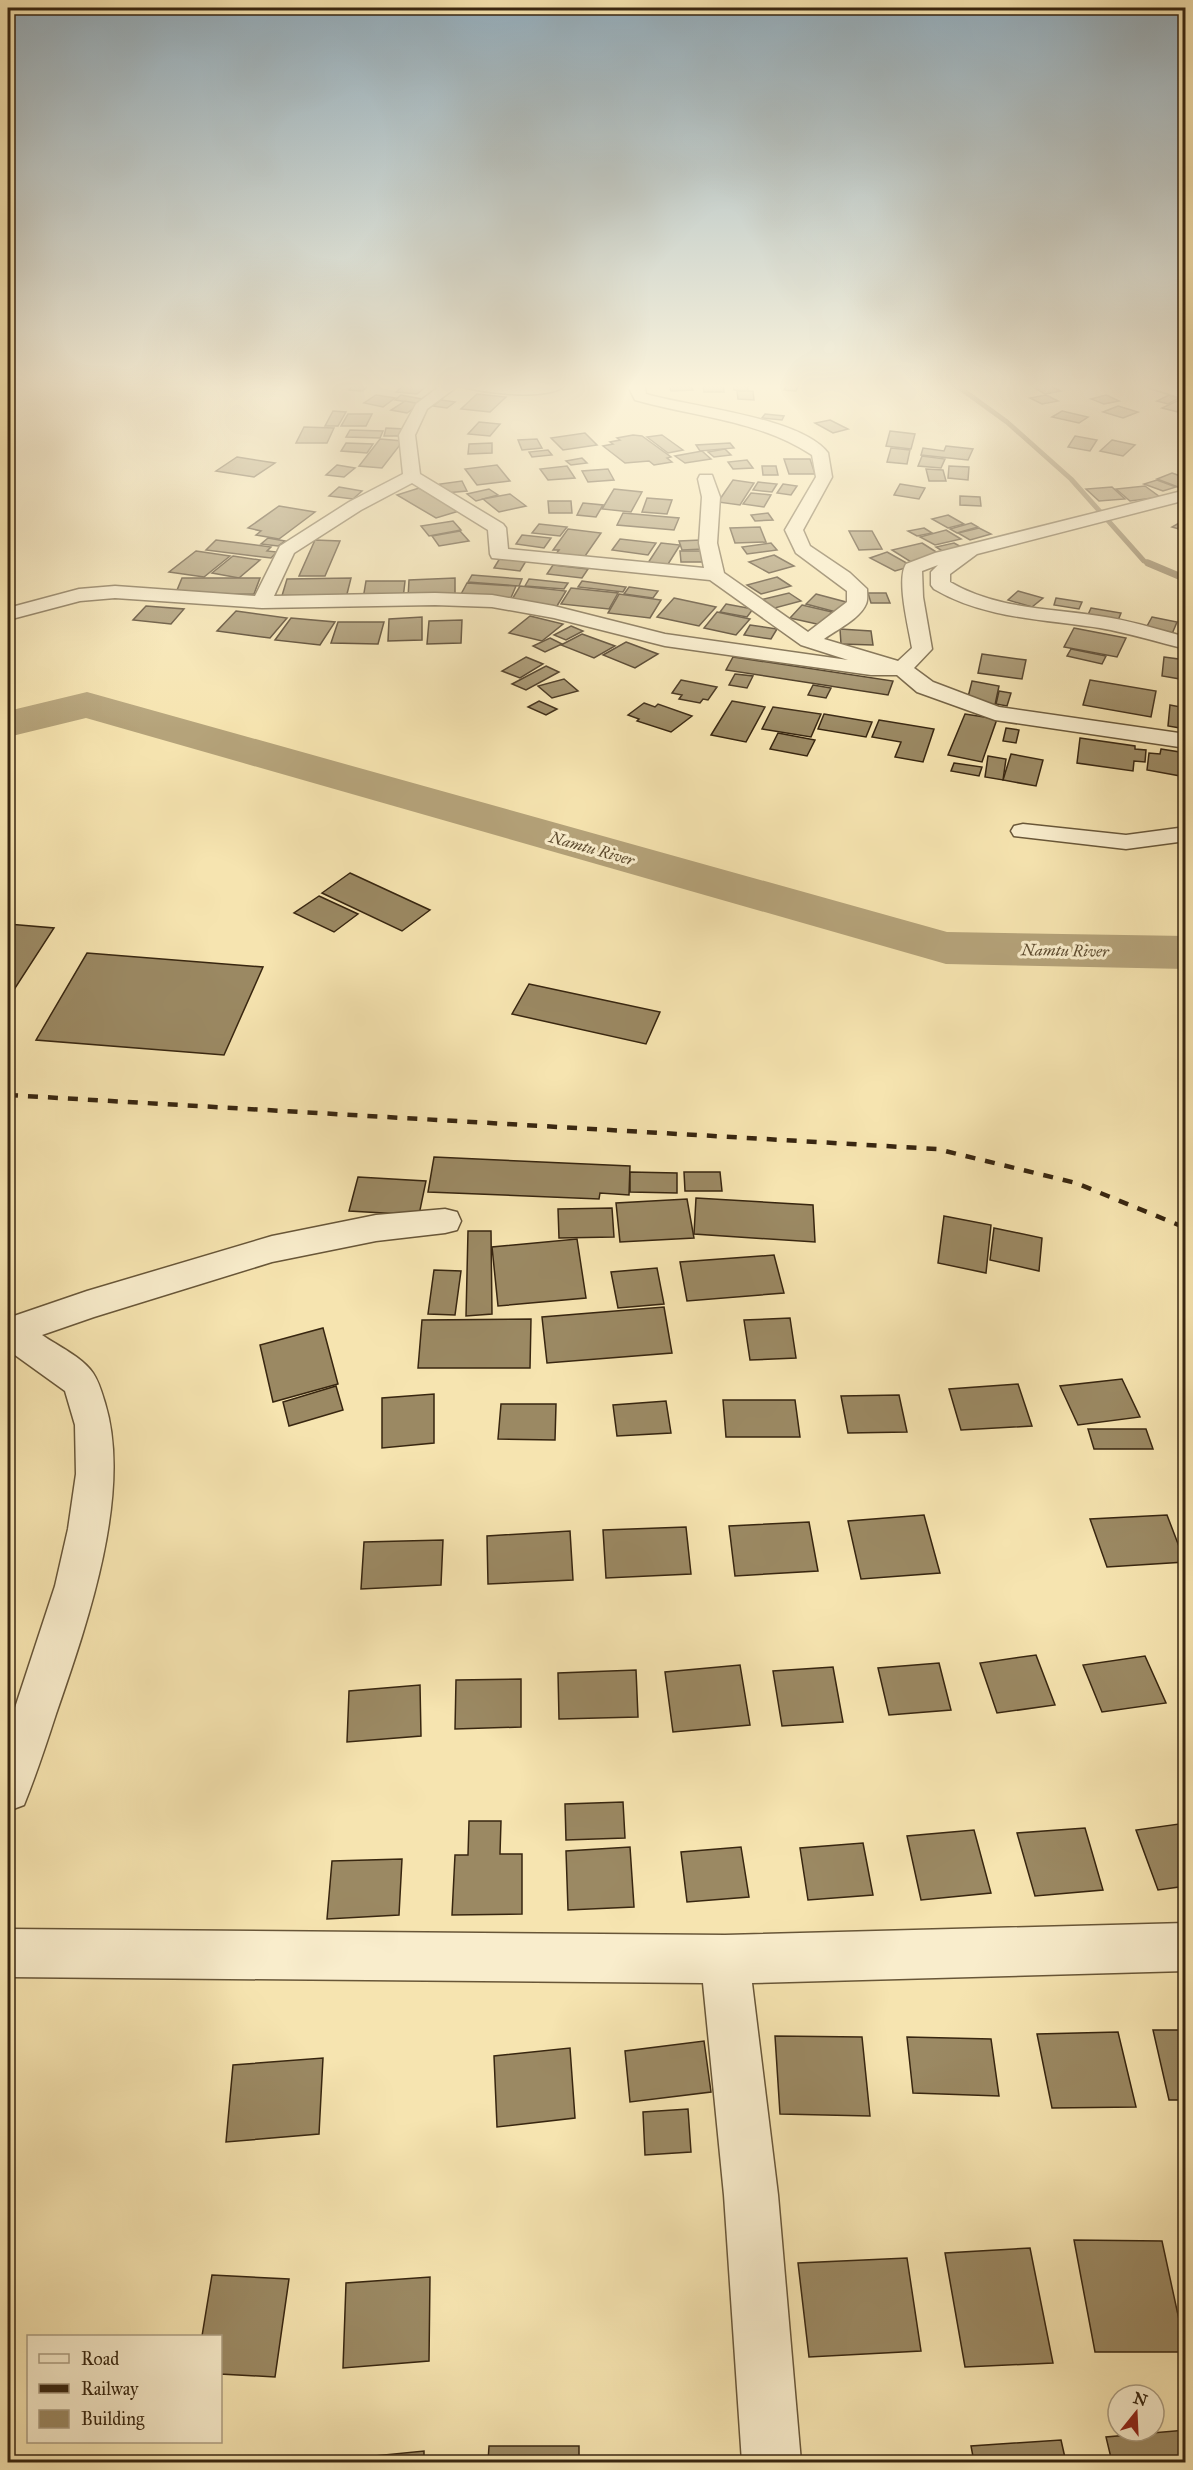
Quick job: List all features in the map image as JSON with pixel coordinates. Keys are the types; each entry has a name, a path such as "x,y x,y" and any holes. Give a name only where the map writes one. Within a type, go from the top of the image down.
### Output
{"street":[{"path":"262,602 286,550 370,498"},
{"path":"450,498 497,528 500,554 715,575 808,641 902,669 925,687 995,713 1185,741"},
{"path":"711,498 708,543 715,575"},
{"path":"808,641 857,603 857,589 802,549 794,530 812,498"},
{"path":"8,614 79,595 115,592 262,602 492,601 554,612 665,640 871,669 902,669 922,649 916,602 910,584 913,568 942,557 1173,498"},
{"path":"972,549 940,572 941,585 957,596 1012,610 1105,623 1185,643"},
{"path":"1023,831 1126,842 1185,834"},
{"path":"8,1333 87,1305 272,1249 376,1228 445,1221"},
{"path":"8,1333 80,1382 95,1425 94,1492 73,1600 8,1789"},
{"path":"8,1953 725,1959 1185,1947"},
{"path":"725,1959 751,2195 772,2463"}],"building":[{"path":"403,498 437,498 459,511 436,518"},
{"path":"516,498 526,506 499,512 483,499"},
{"path":"608,498 639,498 631,512 602,509"},
{"path":"647,498 672,500 667,514 642,512"},
{"path":"721,498 744,498 740,505 718,502"},
{"path":"747,498 769,498 764,507 743,504"},
{"path":"960,498 980,498 981,506 960,505"},
{"path":"1096,498 1125,499 1099,501"},
{"path":"1127,498 1150,498 1130,501"},
{"path":"548,501 571,501 572,513 549,513"},
{"path":"583,503 603,505 596,517 577,515"},
{"path":"279,506 315,512 279,539 256,535 261,531 248,528"},
{"path":"623,513 679,518 674,530 617,525"},
{"path":"768,513 773,520 755,521 751,515"},
{"path":"948,515 964,524 948,528 932,519"},
{"path":"1186,519 1186,531 1172,527"},
{"path":"453,521 461,530 429,536 421,526"},
{"path":"971,523 978,527 957,533 950,529"},
{"path":"539,524 567,527 560,536 532,533"},
{"path":"760,527 766,542 735,543 730,528"},
{"path":"924,528 932,533 917,536 908,531"},
{"path":"979,528 991,534 970,540 958,533"},
{"path":"568,529 601,533 583,559 555,555 559,550 553,550"},
{"path":"946,530 961,539 935,545 920,537"},
{"path":"460,531 469,541 439,546 432,536"},
{"path":"849,531 872,531 882,549 859,550"},
{"path":"522,535 551,538 544,548 516,544"},
{"path":"268,538 285,541 278,546 261,544"},
{"path":"620,539 656,543 648,555 612,550"},
{"path":"216,540 271,547 267,551 277,552 271,558 206,550"},
{"path":"315,540 340,541 325,576 299,576"},
{"path":"701,540 704,549 682,550 679,541"},
{"path":"661,543 680,545 665,569 646,566"},
{"path":"771,543 777,550 747,554 742,547"},
{"path":"922,543 941,555 911,562 892,550"},
{"path":"954,543 965,549 947,554 936,547"},
{"path":"196,551 230,556 204,577 169,572"},
{"path":"680,551 704,551 705,562 681,562"},
{"path":"887,552 912,566 895,571 870,558"},
{"path":"774,555 794,566 769,573 749,562"},
{"path":"233,556 260,560 239,578 212,573"},
{"path":"500,558 526,561 520,571 494,568"},
{"path":"553,565 588,569 582,578 547,574"},
{"path":"472,575 522,579 519,586 468,582"},
{"path":"777,577 791,586 761,594 747,585"},
{"path":"182,578 260,578 254,594 175,595"},
{"path":"351,578 346,598 281,599 287,579"},
{"path":"455,578 455,597 408,598 409,580"},
{"path":"529,579 568,583 564,589 525,586"},
{"path":"366,581 405,581 403,599 363,599"},
{"path":"582,581 626,587 623,592 578,587"},
{"path":"467,583 516,586 510,600 460,596"},
{"path":"520,586 566,591 557,606 511,601"},
{"path":"629,587 658,591 653,598 624,594"},
{"path":"571,588 618,593 609,609 561,604"},
{"path":"1018,591 1043,598 1032,607 1008,600"},
{"path":"789,593 801,601 771,609 760,600"},
{"path":"868,593 886,593 890,603 871,603"},
{"path":"619,594 661,600 650,618 608,613"},
{"path":"816,594 846,602 836,612 806,604"},
{"path":"674,598 716,607 699,626 657,617"},
{"path":"1056,598 1082,602 1079,609 1054,605"},
{"path":"726,604 753,609 747,617 720,612"},
{"path":"802,605 832,612 821,625 790,618"},
{"path":"146,606 184,609 171,624 133,620"},
{"path":"1091,608 1121,613 1117,623 1087,617"},
{"path":"236,611 287,618 270,638 217,631"},
{"path":"717,612 750,619 736,635 704,628"},
{"path":"530,616 563,624 542,641 509,633"},
{"path":"422,617 422,640 388,641 389,619"},
{"path":"1152,617 1177,622 1172,634 1146,628"},
{"path":"291,618 335,622 320,645 275,640"},
{"path":"462,620 461,643 427,644 429,621"},
{"path":"338,622 384,622 378,644 331,643"},
{"path":"750,625 777,629 771,639 744,635"},
{"path":"571,626 583,631 566,640 554,635"},
{"path":"1074,628 1126,638 1117,657 1064,647"},
{"path":"840,629 871,631 873,645 841,644"},
{"path":"582,634 615,646 594,658 561,645"},
{"path":"550,638 562,644 545,652 533,646"},
{"path":"626,642 658,654 635,668 603,655"},
{"path":"1071,649 1106,656 1102,664 1067,656"},
{"path":"982,654 1026,660 1022,679 978,673"},
{"path":"526,657 543,664 520,678 502,671"},
{"path":"733,657 893,681 888,695 726,670"},
{"path":"1164,657 1186,660 1186,680 1162,676"},
{"path":"546,666 559,672 526,690 512,684"},
{"path":"735,674 753,676 747,688 729,685"},
{"path":"564,679 578,691 552,698 538,686"},
{"path":"681,680 717,687 708,700 703,699 700,703 679,699 682,695 672,693"},
{"path":"1090,680 1156,691 1151,717 1083,705"},
{"path":"972,681 999,686 995,705 967,701"},
{"path":"813,685 831,688 826,698 808,695"},
{"path":"999,691 1011,693 1007,706 996,704"},
{"path":"539,701 557,709 546,715 528,707"},
{"path":"732,701 765,707 746,742 711,735"},
{"path":"644,703 655,707 658,704 692,716 671,732 637,721 639,719 628,715"},
{"path":"1170,705 1186,708 1186,729 1168,726"},
{"path":"773,707 821,714 811,737 762,729"},
{"path":"824,714 872,722 866,737 818,729"},
{"path":"965,714 997,719 982,762 948,755"},
{"path":"879,720 934,729 923,762 895,757 901,742 872,737"},
{"path":"1006,728 1019,730 1016,743 1003,741"},
{"path":"778,733 815,740 807,756 770,749"},
{"path":"1080,738 1135,746 1135,749 1146,750 1145,762 1134,761 1133,771 1077,763"},
{"path":"1161,749 1186,753 1186,777 1147,770 1149,753 1160,754"},
{"path":"1011,754 1043,760 1036,786 1003,780"},
{"path":"988,756 1006,759 1003,780 985,777"},
{"path":"954,763 982,767 979,776 951,771"},
{"path":"350,873 430,910 402,931 322,893"},
{"path":"319,896 358,914 334,932 294,913"},
{"path":"8,924 54,928 8,999"},
{"path":"87,953 263,967 224,1055 36,1040"},
{"path":"529,984 660,1012 646,1044 512,1014"},
{"path":"434,1157 630,1166 629,1195 600,1193 599,1199 428,1192"},
{"path":"630,1172 677,1173 677,1193 630,1192"},
{"path":"684,1172 720,1172 722,1191 685,1191"},
{"path":"358,1177 426,1181 419,1215 349,1211"},
{"path":"696,1198 813,1205 815,1242 694,1234"},
{"path":"687,1199 694,1238 620,1242 616,1203"},
{"path":"612,1208 614,1237 559,1238 558,1209"},
{"path":"944,1216 991,1225 986,1273 938,1263"},
{"path":"994,1228 1042,1238 1039,1271 990,1260"},
{"path":"468,1231 491,1231 492,1314 466,1316"},
{"path":"577,1239 586,1298 498,1306 492,1247"},
{"path":"774,1255 784,1293 687,1301 680,1262"},
{"path":"657,1268 664,1304 618,1308 611,1272"},
{"path":"434,1270 461,1271 455,1315 428,1314"},
{"path":"664,1307 672,1353 547,1363 542,1317"},
{"path":"790,1318 796,1358 750,1360 744,1320"},
{"path":"531,1319 530,1368 418,1368 422,1320"},
{"path":"323,1328 338,1384 273,1402 260,1345"},
{"path":"1122,1379 1140,1417 1078,1425 1060,1386"},
{"path":"1018,1384 1032,1426 961,1430 949,1389"},
{"path":"336,1386 343,1410 289,1426 283,1402"},
{"path":"434,1394 434,1443 382,1448 382,1398"},
{"path":"899,1395 907,1432 848,1433 841,1396"},
{"path":"723,1400 795,1400 800,1437 726,1437"},
{"path":"666,1401 671,1433 617,1436 613,1405"},
{"path":"501,1404 556,1404 555,1440 498,1439"},
{"path":"1088,1429 1146,1429 1153,1449 1094,1449"},
{"path":"924,1515 940,1573 861,1579 848,1521"},
{"path":"1167,1515 1185,1562 1107,1567 1090,1519"},
{"path":"809,1522 818,1571 735,1576 729,1526"},
{"path":"686,1527 691,1574 606,1578 603,1530"},
{"path":"570,1531 573,1580 488,1584 487,1536"},
{"path":"443,1540 441,1585 361,1589 364,1542"},
{"path":"1036,1655 1055,1705 997,1713 980,1663"},
{"path":"1145,1656 1166,1703 1102,1712 1083,1665"},
{"path":"939,1663 951,1710 889,1715 878,1668"},
{"path":"740,1665 750,1725 673,1732 665,1672"},
{"path":"833,1667 843,1722 782,1726 773,1671"},
{"path":"636,1670 638,1717 559,1719 558,1673"},
{"path":"521,1679 521,1727 455,1729 456,1680"},
{"path":"420,1685 421,1736 347,1742 349,1691"},
{"path":"623,1802 625,1838 566,1840 565,1804"},
{"path":"469,1821 501,1821 500,1854 522,1854 522,1914 452,1915 455,1855 468,1855"},
{"path":"1186,1823 1186,1886 1158,1890 1136,1830"},
{"path":"1085,1828 1103,1890 1035,1896 1017,1833"},
{"path":"974,1830 991,1893 921,1900 907,1836"},
{"path":"863,1843 873,1895 808,1900 800,1848"},
{"path":"630,1847 634,1907 568,1910 566,1851"},
{"path":"741,1847 749,1897 687,1902 681,1852"},
{"path":"402,1859 399,1915 327,1919 332,1861"},
{"path":"1153,2030 1186,2030 1186,2100 1169,2100"},
{"path":"1118,2032 1136,2107 1052,2108 1037,2034"},
{"path":"775,2036 862,2037 870,2116 780,2114"},
{"path":"907,2037 991,2039 999,2096 913,2093"},
{"path":"704,2041 711,2092 630,2102 625,2051"},
{"path":"570,2048 575,2118 497,2127 494,2056"},
{"path":"323,2058 319,2134 226,2142 233,2065"},
{"path":"688,2109 691,2152 645,2155 643,2112"},
{"path":"1074,2240 1162,2241 1186,2352 1095,2352"},
{"path":"1030,2248 1053,2363 965,2367 945,2253"},
{"path":"907,2258 921,2351 809,2357 798,2263"},
{"path":"212,2275 289,2279 275,2377 222,2374 222,2335 202,2335"},
{"path":"430,2277 429,2361 343,2368 346,2283"},
{"path":"1186,2430 1186,2462 1112,2462 1107,2443 1166,2443 1166,2432"},
{"path":"1061,2440 1066,2462 974,2462 971,2446"},
{"path":"489,2446 579,2446 579,2462 488,2462"},
{"path":"424,2451 424,2462 334,2462 334,2460"}],"waterway":[{"path":"1088,498 1144,561 1151,564"},
{"path":"1148,563 1186,579"},
{"name":"Namtu River","path":"8,724 87,705 946,948 1186,953"}],"railway":[{"path":"8,1095 937,1149 1076,1183 1186,1228"}]}
